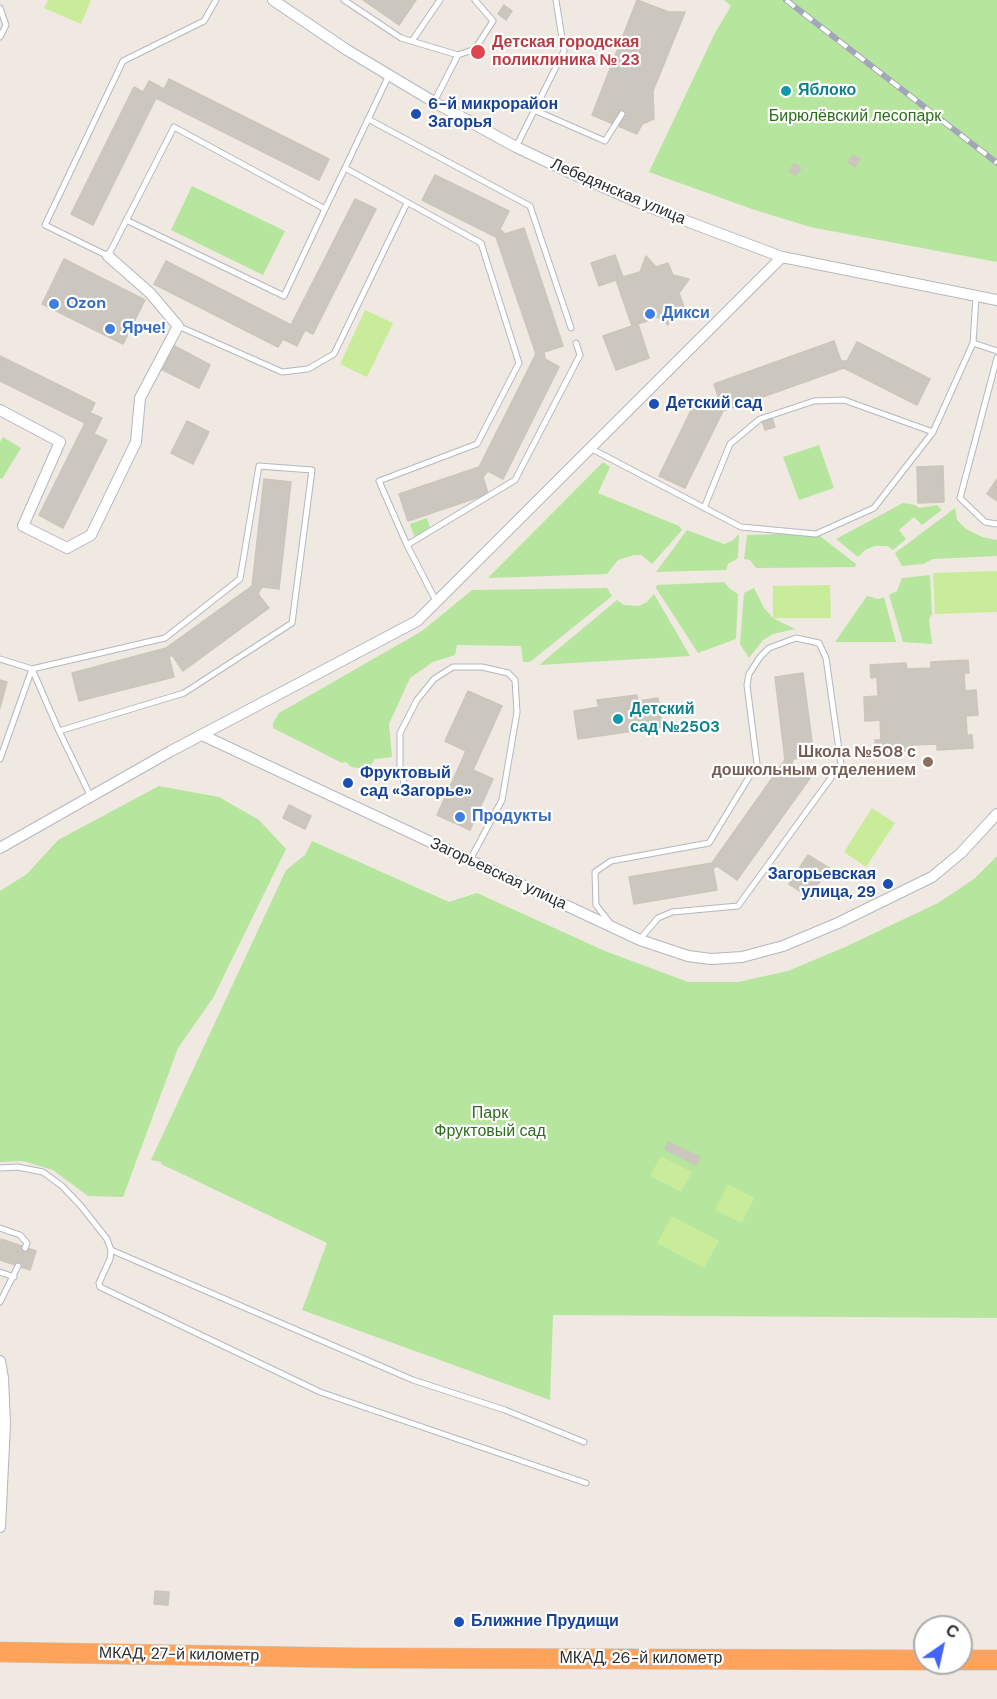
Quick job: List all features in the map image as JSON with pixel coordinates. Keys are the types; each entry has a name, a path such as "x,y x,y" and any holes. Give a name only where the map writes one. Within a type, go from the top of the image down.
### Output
{"highway":[{"name":"МКАД, 27-й километр","path":"0,1652 358,1658"},
{"name":"МКАД, 26-й километр","path":"358,1658 913,1660"},
{"path":"973,1660 997,1660"}],"street":[{"name":"Лебедянская улица","path":"273,0 434,102 516,147 649,207 782,257 997,300"},
{"path":"0,410 60,442 23,526 67,548 91,535 136,442 140,398 178,326 150,293 108,255"},
{"path":"0,848 90,795 417,621 782,257"},
{"name":"Загорьевская улица","path":"202,735 615,929 688,956 711,959 742,957 783,946 838,923 932,877 961,853 997,814"},
{"path":"0,1361 5,1424 0,1527"}],"lane":[{"path":"216,0 204,21 123,61 45,225 108,255 174,128 325,209"},
{"path":"344,0 401,38 458,54 475,49 493,21 475,0"},
{"path":"412,41 440,0"},
{"path":"516,147 564,51 556,0"},
{"path":"0,8 6,25 0,37"},
{"path":"434,102 458,54"},
{"path":"126,220 284,296 389,75"},
{"path":"534,110 605,141 622,114"},
{"path":"368,119 530,206 571,328"},
{"path":"345,168 480,243 519,363 477,444 379,481 407,545 437,601"},
{"path":"178,326 282,372 308,369 334,354 407,203"},
{"path":"590,448 741,527 816,534 874,508 933,432 973,343 976,297"},
{"path":"407,545 515,480 580,355 576,343"},
{"path":"973,343 997,351"},
{"path":"997,358 960,498 985,522 997,524"},
{"path":"704,508 730,444 760,419 814,401 844,400 933,432"},
{"path":"0,659 32,669 165,638 240,579 259,466 312,470 292,623 184,693 59,731"},
{"path":"615,929 596,905 595,872 611,861 709,843 757,764 747,685 748,674 769,648 796,638 819,643 826,658 841,764 738,906 672,912 658,918 640,940"},
{"path":"412,792 405,786 400,769 400,733 417,700 434,679 453,667 482,667 508,673 515,680 517,712 502,800 470,860"},
{"path":"32,669 90,795"},
{"path":"0,759 32,669"},
{"path":"0,1168 17,1167 43,1173 62,1186 81,1206 107,1239 111,1250 110,1259 99,1283 100,1287 320,1392 586,1483"},
{"path":"0,1228 20,1235 27,1243 25,1248"},
{"path":"111,1250 413,1380 505,1410 584,1442"},
{"path":"0,1302 18,1266"},
{"path":"0,1272 14,1277"}],"green space":[{"path":"48,0 91,0 81,24 44,8"},
{"name":"Бирюлёвский лесопарк","path":"724,0 997,0 997,262 810,227 649,172 715,33 731,6"},
{"path":"192,186 285,231 263,275 171,230"},
{"path":"365,310 393,323 367,377 340,364"},
{"path":"3,437 21,448 2,479 0,478 0,442"},
{"path":"819,445 834,488 799,500 783,457"},
{"path":"603,462 610,467 598,493 679,526 682,530 652,564 641,555 634,555 618,560 607,574 488,578"},
{"path":"903,503 919,508 937,505 942,510 922,525 914,517 899,530 906,539 893,550 887,546 875,546 865,550 858,557 836,539"},
{"path":"955,508 957,520 966,529 982,537 997,540 997,556 933,559 923,564 902,566 895,553"},
{"path":"427,518 431,531 414,536 410,524"},
{"path":"687,530 724,544 732,541 739,534 738,558 728,564 726,570 656,572"},
{"path":"816,533 856,564 855,567 756,568 750,560 744,559 747,535"},
{"path":"997,571 997,612 935,614 933,573"},
{"path":"930,575 932,614 929,619 932,644 903,642 889,595 897,591 902,578"},
{"path":"724,582 738,594 736,639 698,653 656,588 657,585"},
{"path":"830,585 831,618 773,618 773,586"},
{"path":"607,588 612,596 530,662 523,662 521,646 457,645 455,655 433,662 410,678 389,724 392,757 375,759 370,766 364,769 351,767 346,762 342,763 273,728 273,723 279,713 422,631 472,590"},
{"path":"754,588 764,608 773,618 795,629 773,634 763,640 749,658 740,644 744,593"},
{"path":"654,594 690,656 539,665 617,600 624,605 639,606 647,602"},
{"path":"867,596 878,599 884,597 896,642 835,642"},
{"path":"159,786 219,797 259,820 286,849 213,998 178,1048 123,1197 88,1196 53,1170 23,1161 0,1162 0,891 27,874 58,840"},
{"path":"872,808 895,823 866,867 844,852"},
{"name":"Парк Фруктовый сад","path":"312,841 449,902 477,893 605,951 688,982 738,982 788,971 938,903 974,879 997,856 997,1318 553,1315 550,1400 302,1310 327,1243 161,1162 151,1160 286,870 305,855"},
{"path":"661,1156 692,1172 681,1192 650,1176"},
{"path":"728,1184 754,1198 742,1223 715,1210"},
{"path":"672,1216 719,1241 704,1268 657,1243"}],"building":[{"path":"363,0 416,0 399,25"},
{"path":"637,0 669,12 685,12 653,91 654,119 642,124 637,134 592,115"},
{"path":"504,5 512,11 506,20 498,14"},
{"path":"169,79 329,159 319,180 156,98 93,225 71,214 134,87 143,92 149,81 164,89"},
{"path":"853,155 860,159 855,167 848,162"},
{"path":"794,164 801,168 796,175 789,171"},
{"path":"435,175 509,211 500,229 505,234 524,228 563,346 544,352 545,359 559,367 503,479 488,471 483,477 488,494 408,521 399,494 479,467 536,354 496,237 422,200"},
{"path":"355,199 376,209 313,334 305,330 297,346 283,339 278,347 154,284 166,261 291,325"},
{"name":"Дикси","path":"615,255 623,277 640,272 646,256 656,267 668,263 673,275 689,279 679,293 684,307 673,311 668,325 658,317 638,324 649,358 616,370 603,336 632,326 616,280 599,286 591,263"},
{"path":"64,259 145,300 123,344 42,304"},
{"path":"834,341 841,361 847,361 857,342 930,379 917,405 844,368 723,411 685,488 659,476 697,398 716,407 720,402 714,384"},
{"path":"171,344 210,365 199,388 159,368"},
{"path":"0,356 95,403 90,413 102,418 94,434 107,440 63,528 39,515 85,423 0,381"},
{"path":"772,418 775,427 765,430 762,421"},
{"path":"187,421 209,432 193,464 171,453"},
{"path":"943,466 944,502 918,503 917,467"},
{"path":"264,479 291,482 279,589 262,587 258,594 269,608 183,671 172,655 169,657 174,677 79,701 72,673 166,648 252,586"},
{"path":"997,479 997,501 987,494"},
{"path":"968,660 969,673 964,673 965,691 976,690 978,715 966,716 967,735 972,735 973,748 937,750 937,744 912,745 912,751 876,753 875,740 881,740 880,720 865,721 864,697 878,696 877,677 871,678 870,665 906,663 907,669 931,668 931,662"},
{"path":"803,673 814,757 793,759 792,765 810,778 737,880 717,866 713,868 717,890 634,904 629,877 712,863 785,760 775,677"},
{"path":"0,680 7,682 0,708"},
{"path":"468,691 502,706 473,770 493,779 470,830 437,815 466,751 445,741"},
{"name":"Детский сад №2503","path":"637,695 638,701 658,698 662,727 578,739 574,711 599,707 597,700"},
{"path":"289,805 311,816 305,829 283,818"},
{"path":"808,855 829,868 809,897 789,884"},
{"path":"668,1142 700,1157 696,1165 665,1149"},
{"path":"1,1239 36,1251 30,1270 0,1260"},
{"path":"155,1591 169,1592 168,1605 154,1604"}],"railway":[{"path":"786,0 997,163"}],"place":[{"name":"Детская городская поликлиника № 23","path":"478,52"},
{"name":"Яблоко","path":"786,91"},
{"name":"6-й микрорайон Загорья","path":"416,114"},
{"name":"Ozon","path":"54,304"},
{"name":"Дикси","path":"650,314"},
{"name":"Ярче!","path":"110,329"},
{"name":"Детский сад","path":"654,404"},
{"name":"Детский сад №2503","path":"618,719"},
{"name":"Школа №508 с дошкольным отделением","path":"928,762"},
{"name":"Фруктовый сад «Загорье»","path":"348,783"},
{"name":"Продукты","path":"460,817"},
{"name":"Загорьевская улица, 29","path":"888,884"},
{"name":"Ближние Прудищи","path":"459,1622"}]}
